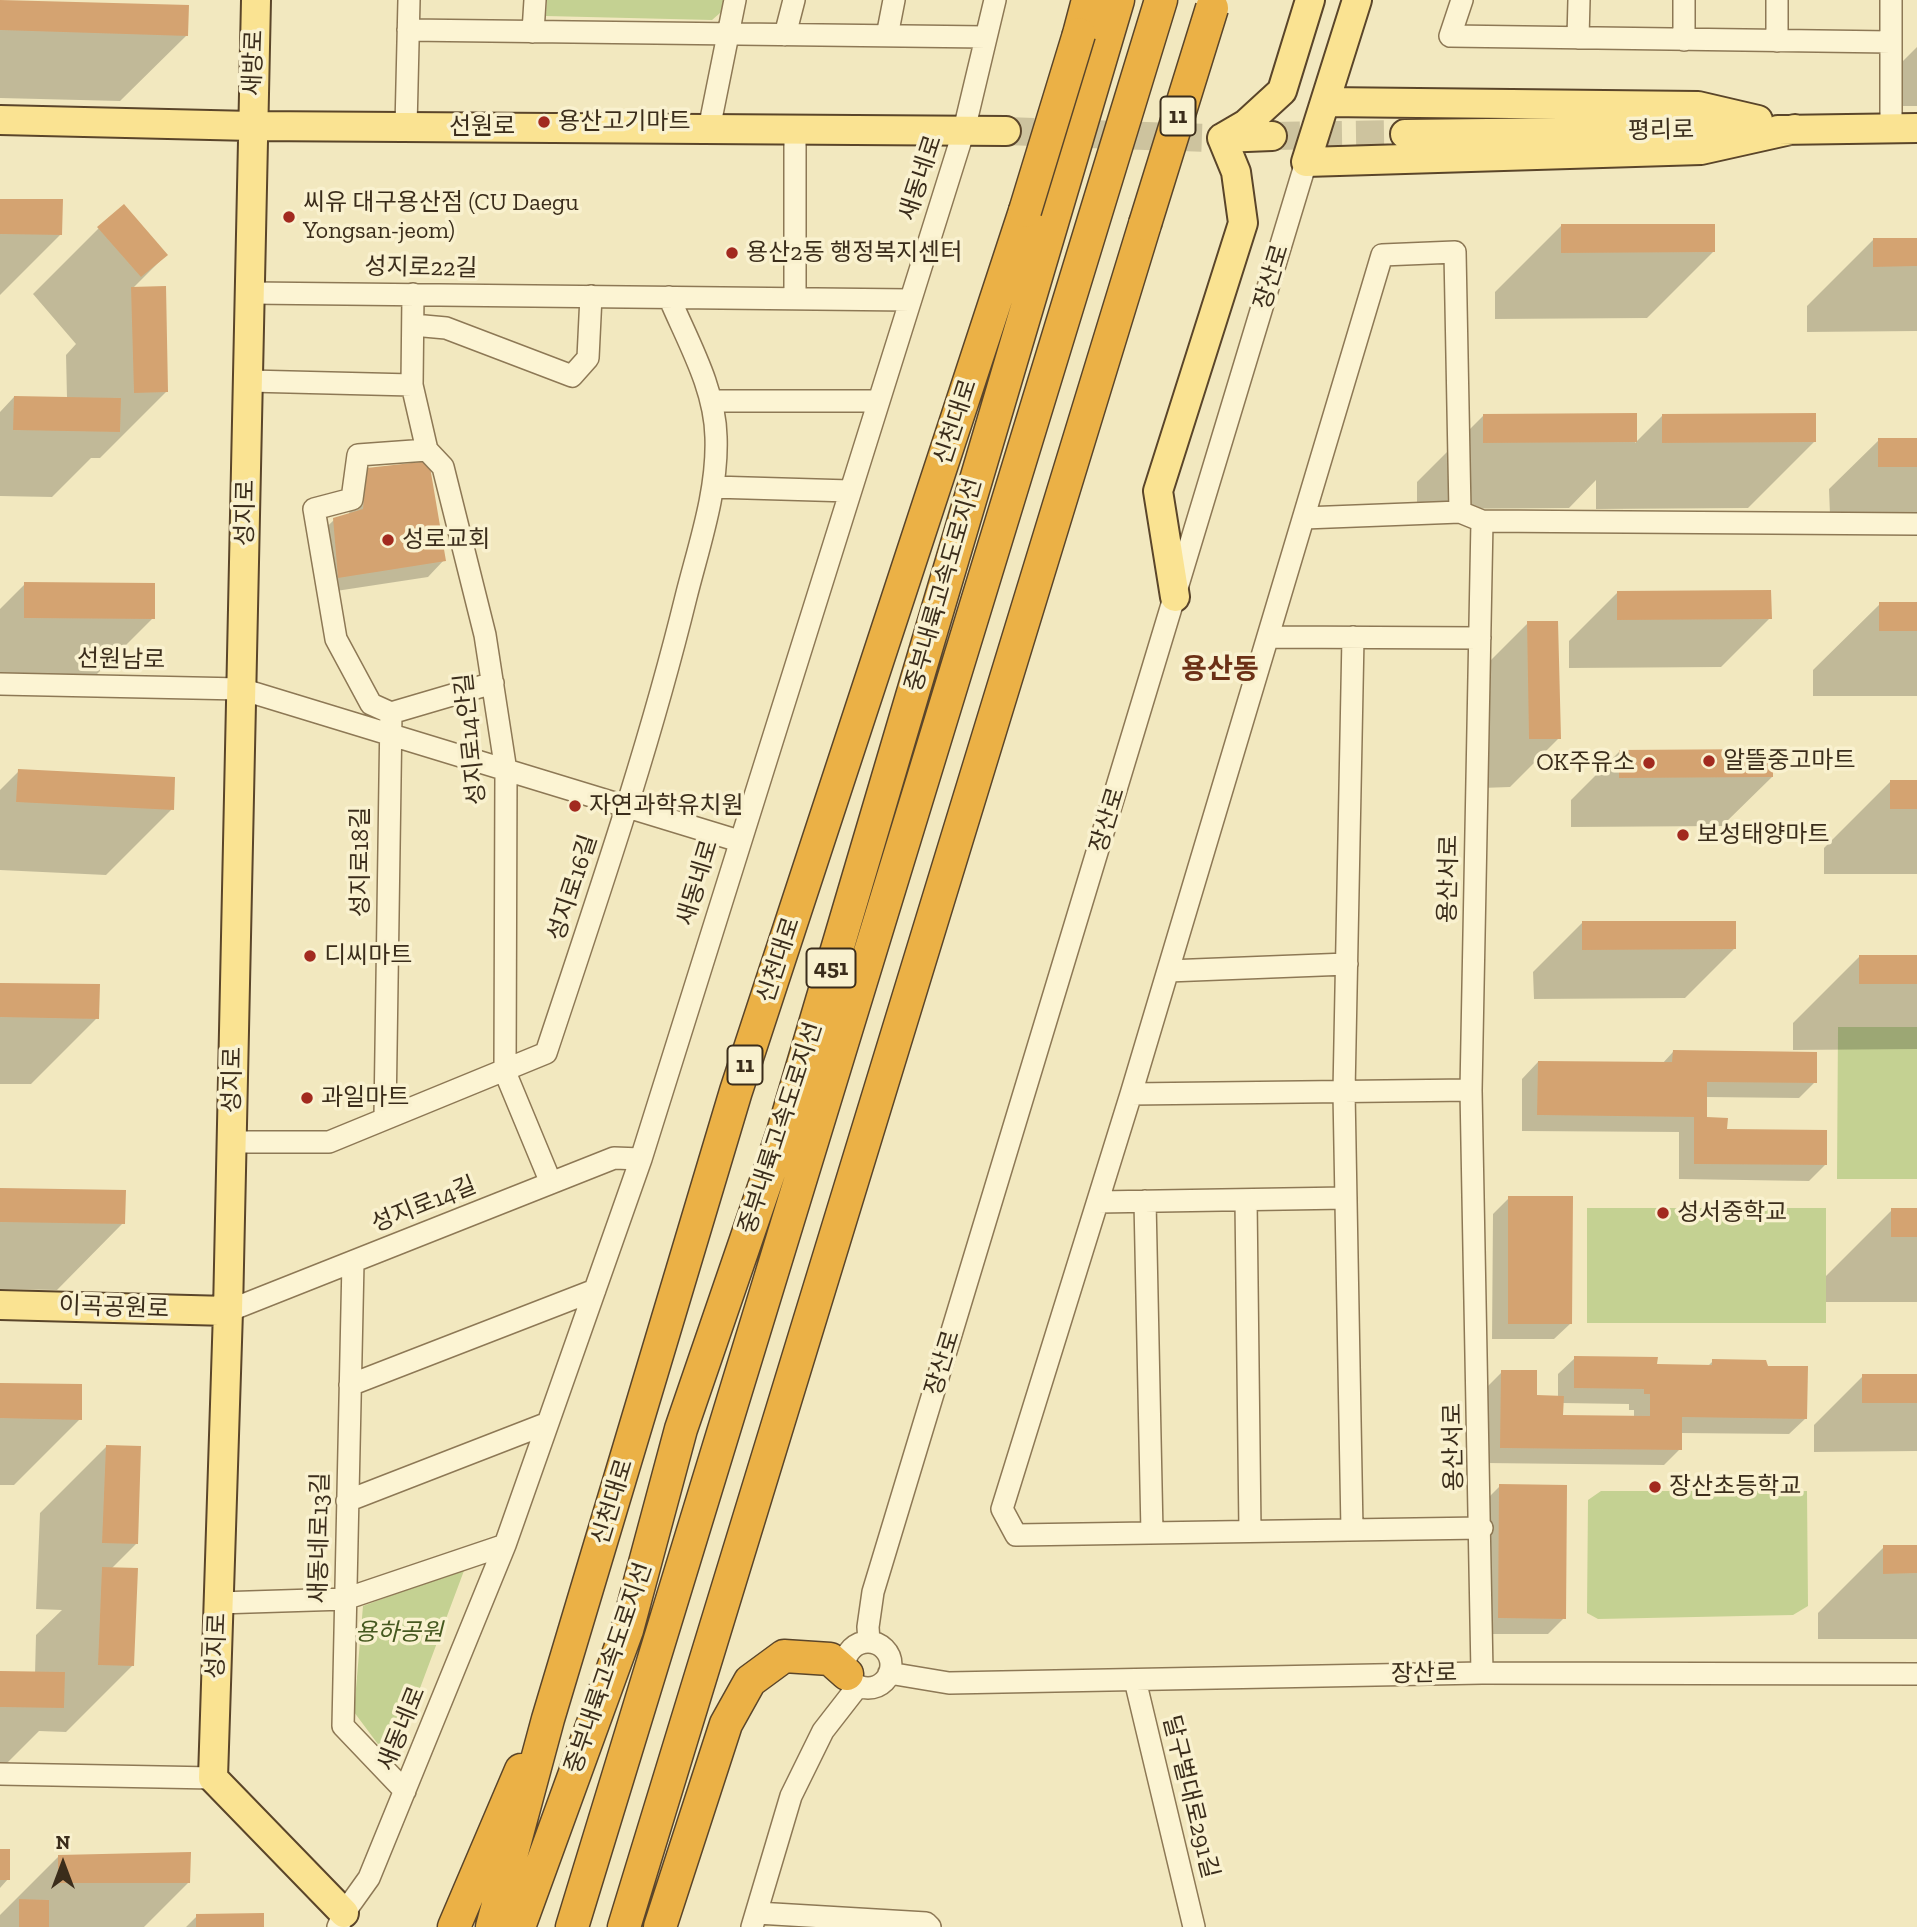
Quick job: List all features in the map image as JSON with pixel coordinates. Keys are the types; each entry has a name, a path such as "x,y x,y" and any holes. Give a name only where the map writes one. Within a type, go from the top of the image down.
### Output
{"highway":[{"name":"신천대로","path":"492,1927 520,1835 548,1719 736,1091 1025,211 1088,0"},
{"name":"중부내륙고속도로지선","path":"519,1927 627,1630 681,1429 783,1132 1118,0"},
{"name":"중부내륙고속도로지선","path":"572,1927 1161,0"},
{"name":"11","path":"624,1927 1213,4"},
{"path":"660,1927 726,1724 750,1681 784,1656 830,1659 839,1663 853,1680"},
{"path":"454,1927 515,1780 548,1719"}],"main road":[{"name":"새방로","path":"252,126 256,0"},
{"path":"1214,138 1246,124 1282,91 1310,0"},
{"name":"장산로","path":"1306,162 1357,0"},
{"path":"1325,102 1698,106 1795,130"},
{"name":"선원로","path":"0,120 252,126 1006,131"},
{"name":"성지로","path":"213,1778 232,1142 251,293 252,126"},
{"name":"평리로","path":"1405,134 1904,128"},
{"path":"1306,162 1701,150 1795,130"},
{"path":"1214,138 1272,136"},
{"path":"1175,597 1158,491 1242,223 1236,172 1214,138"},
{"name":"이곡공원로","path":"0,1305 228,1311"},
{"path":"213,1778 341,1920"}],"street":[{"path":"406,127 409,0"},
{"path":"533,32 535,0"},
{"path":"709,129 735,0"},
{"path":"785,35 794,0"},
{"path":"887,36 894,0"},
{"name":"새동네로","path":"341,1920 369,1878 505,1545 641,1158 964,130 995,0"},
{"path":"1462,0 1450,36 1891,42"},
{"path":"1578,38 1579,0"},
{"path":"1684,0 1684,40"},
{"path":"1777,0 1777,41"},
{"path":"1891,0 1891,42 1904,128"},
{"path":"408,30 986,37"},
{"path":"795,130 795,299"},
{"name":"장산로","path":"869,1642 868,1627 873,1592 1306,162"},
{"path":"1460,512 1455,252 1382,255 1131,1094 1002,1509 1016,1535 1482,1528"},
{"name":"성지로22길","path":"251,293 910,300"},
{"name":"성지로14안길","path":"413,294 412,385 427,450 443,467 485,635 506,771 505,1072 551,1183"},
{"path":"413,325 446,328 572,376 588,358 591,296"},
{"name":"성지로16길","path":"232,1142 329,1142 385,1116 505,1072 546,1053 627,807 674,647 713,487 716,437 713,401 669,298"},
{"path":"249,381 412,385"},
{"path":"713,401 878,401"},
{"path":"427,450 358,455 352,499 314,509 336,639 371,704 391,713 492,683"},
{"path":"713,487 850,491"},
{"path":"1304,518 1460,512 1482,521 1917,524"},
{"name":"용산서로","path":"1482,521 1471,1090 1482,1528 1482,1673"},
{"path":"1269,637 1480,638"},
{"path":"1352,1530 1344,1092 1353,637"},
{"name":"선원남로","path":"0,684 241,689"},
{"path":"241,689 739,841"},
{"name":"성지로18길","path":"385,1116 388,734 391,713"},
{"path":"1168,971 1347,964"},
{"path":"1131,1094 1471,1090"},
{"name":"성지로14길","path":"228,1311 614,1158 641,1158"},
{"path":"1098,1202 1346,1198"},
{"path":"1246,1200 1250,1531"},
{"path":"1144,1201 1152,1533"},
{"name":"새동네로13길","path":"353,1262 343,1726 405,1791"},
{"path":"350,1385 595,1290"},
{"path":"347,1501 548,1423"},
{"path":"219,1603 345,1599 505,1545"},
{"path":"877,1643 888,1653 891,1666 889,1673 873,1687 853,1680 845,1667 849,1652 855,1646 877,1643"},
{"name":"장산로","path":"889,1673 949,1683 1482,1673 1917,1674"},
{"path":"853,1680 823,1731 791,1796 754,1920 926,1923 930,1927"},
{"name":"달구벌대로291길","path":"1135,1680 1194,1927"},
{"path":"0,1774 213,1778"}],"green space":[{"path":"547,0 735,0 712,20 546,16"},
{"path":"1838,1027 1917,1027 1917,1179 1837,1179"},
{"path":"1587,1208 1826,1208 1826,1323 1587,1323"},
{"path":"1601,1491 1807,1491 1808,1606 1793,1615 1598,1619 1587,1613 1588,1500"},
{"name":"용하공원","path":"465,1568 392,1763 354,1712 363,1606"}],"building":[{"path":"0,0 189,5 188,36 0,30"},
{"path":"0,199 63,199 62,235 0,234"},
{"path":"124,204 168,255 141,277 97,227"},
{"path":"1561,224 1715,224 1715,252 1561,253"},
{"path":"1873,238 1917,238 1917,266 1873,267"},
{"path":"166,286 168,392 134,393 131,287"},
{"path":"14,396 121,398 120,432 13,430"},
{"path":"1637,413 1637,442 1483,443 1483,414"},
{"path":"1816,413 1816,442 1662,443 1662,414"},
{"path":"1878,438 1917,438 1917,467 1878,467"},
{"name":"성로교회","path":"429,461 446,561 338,578 333,518 363,509 367,468"},
{"path":"24,582 155,583 155,619 24,618"},
{"path":"1771,590 1772,619 1617,620 1617,591"},
{"path":"1879,602 1917,602 1917,631 1879,631"},
{"path":"1527,621 1558,621 1561,739 1529,739"},
{"path":"1773,749 1773,777 1619,778 1619,750"},
{"path":"18,769 175,777 174,810 16,802"},
{"path":"1890,780 1917,780 1917,809 1890,809"},
{"path":"1582,921 1736,921 1736,949 1582,950"},
{"path":"1859,955 1917,955 1917,984 1859,984"},
{"path":"0,983 100,984 99,1019 0,1017"},
{"path":"1673,1050 1817,1052 1817,1083 1707,1082 1707,1117 1728,1118 1727,1129 1827,1130 1827,1165 1694,1164 1694,1117 1537,1115 1538,1061 1672,1062"},
{"path":"0,1188 126,1190 125,1224 0,1222"},
{"path":"1508,1196 1573,1196 1572,1324 1508,1324"},
{"path":"1891,1208 1917,1208 1917,1237 1891,1237"},
{"path":"1574,1356 1658,1357 1657,1364 1712,1365 1712,1359 1766,1360 1768,1366 1808,1366 1807,1419 1682,1417 1682,1450 1500,1448 1501,1370 1537,1370 1537,1395 1564,1396 1563,1415 1650,1416 1650,1394 1644,1394 1644,1389 1574,1388"},
{"path":"1862,1374 1917,1374 1917,1403 1862,1403"},
{"path":"0,1383 82,1384 82,1420 0,1418"},
{"path":"106,1445 141,1446 138,1544 102,1543"},
{"path":"1499,1484 1567,1485 1566,1619 1498,1618"},
{"path":"1883,1545 1917,1545 1917,1573 1883,1574"},
{"path":"102,1567 138,1568 134,1666 98,1665"},
{"path":"0,1671 65,1672 64,1708 0,1707"},
{"path":"0,1849 10,1849 10,1880 0,1880"},
{"path":"191,1852 190,1883 58,1883 58,1855"},
{"path":"19,1899 49,1900 49,1927 19,1927"},
{"path":"264,1913 264,1927 196,1927 196,1914"}],"tunnel":[{"path":"1006,131 1206,138"},
{"path":"1272,136 1405,134"}],"place":[{"name":"용산고기마트","path":"544,122"},
{"name":"씨유 대구용산점 (CU Daegu Yongsan-jeom)","path":"289,217"},
{"name":"용산2동 행정복지센터","path":"732,253"},
{"name":"성로교회","path":"388,540"},
{"name":"알뜰중고마트","path":"1709,761"},
{"name":"OK주유소","path":"1649,763"},
{"name":"자연과학유치원","path":"575,806"},
{"name":"보성태양마트","path":"1683,835"},
{"name":"디씨마트","path":"310,956"},
{"name":"과일마트","path":"307,1098"},
{"name":"성서중학교","path":"1663,1213"},
{"name":"장산초등학교","path":"1655,1487"}],"district":[{"name":"용산동","path":"1220,670"}]}
